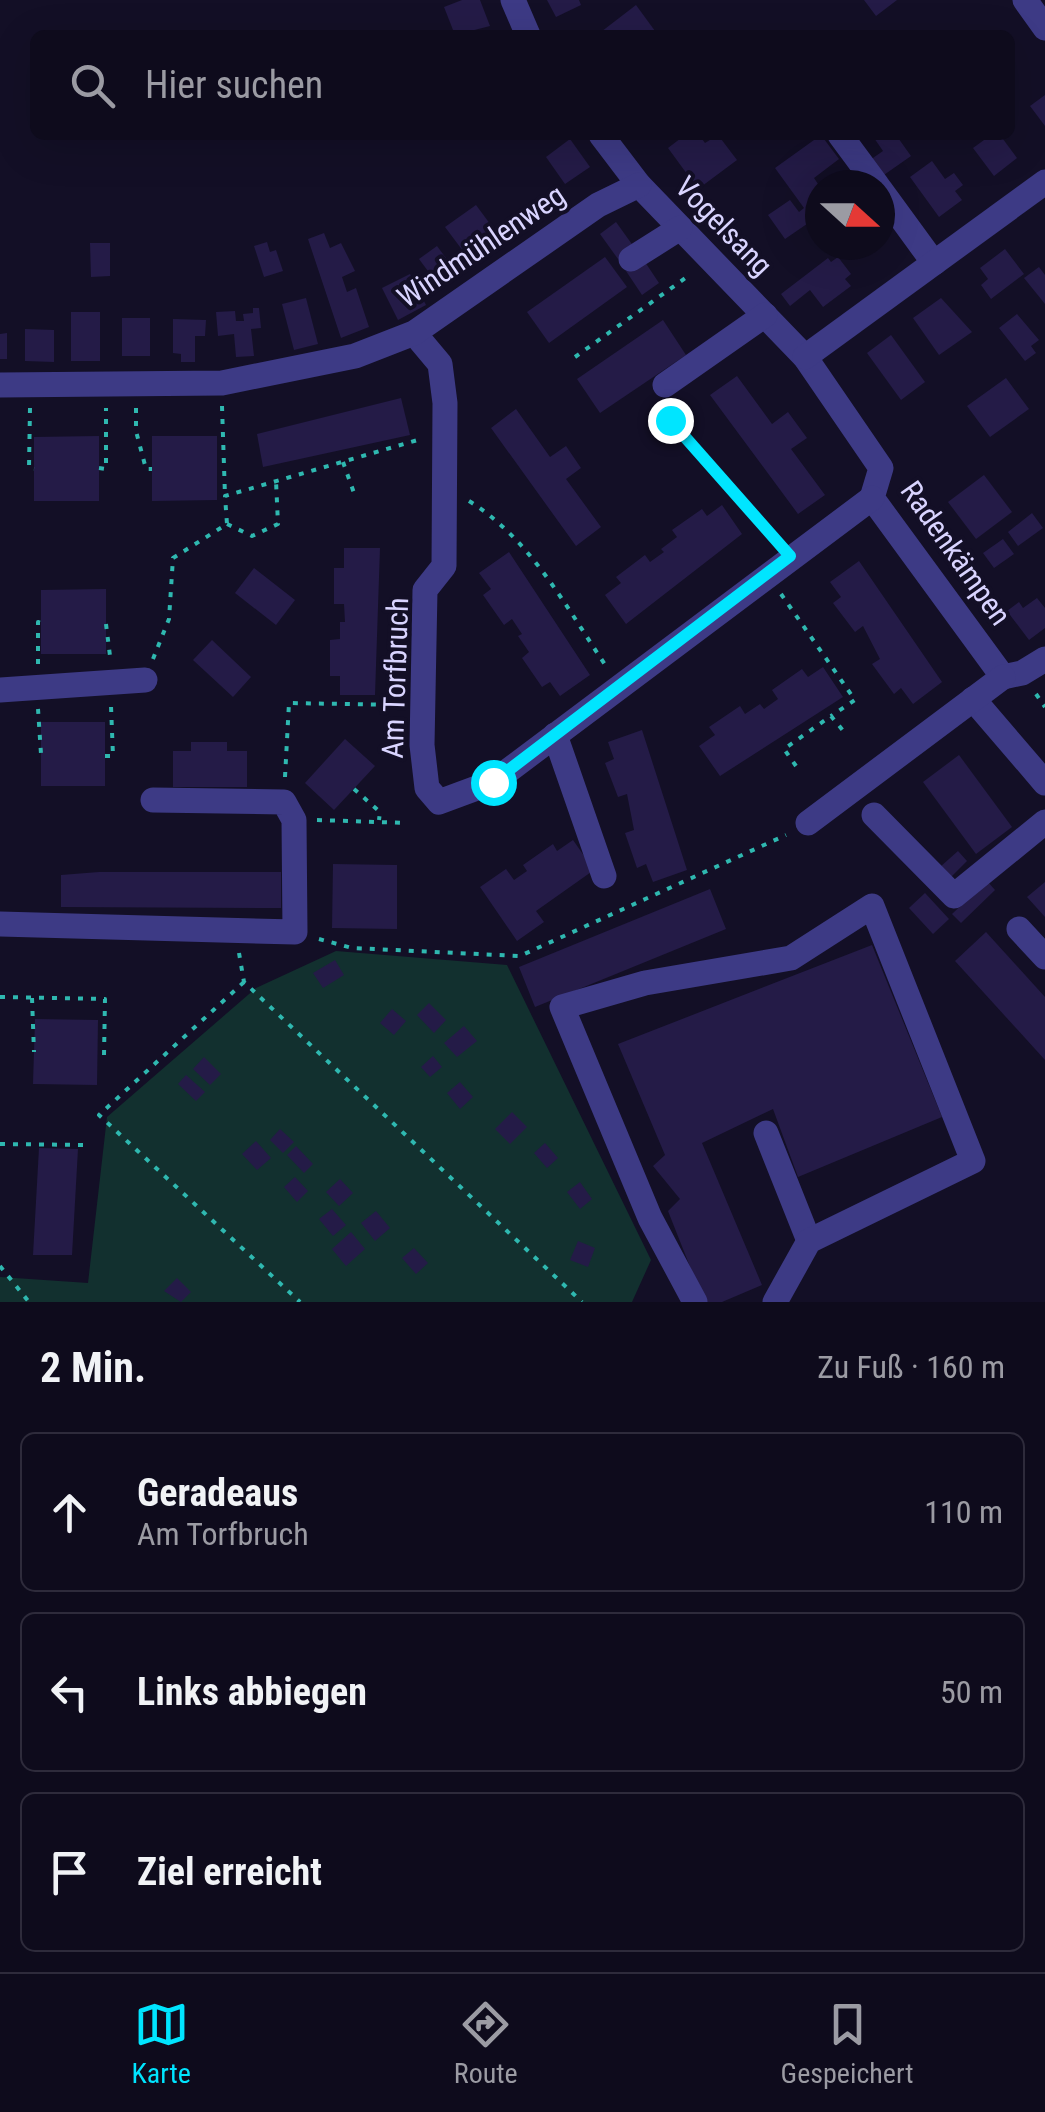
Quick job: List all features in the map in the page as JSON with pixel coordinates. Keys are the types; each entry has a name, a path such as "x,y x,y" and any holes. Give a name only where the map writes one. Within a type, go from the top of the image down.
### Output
{"street":[{"path":"513,0 526,30"},
{"path":"1024,0 1045,28"},
{"name":"Vogelsang","path":"606,140 639,185 805,356"},
{"path":"844,140 866,170"},
{"path":"805,356 1045,182"},
{"name":"Windmühlenweg","path":"0,385 222,383 356,356 414,333 598,205 639,185"},
{"path":"895,210 934,262"},
{"path":"630,259 680,228"},
{"path":"665,385 764,315"},
{"name":"Am Torfbruch","path":"414,333 440,364 444,432 444,566 426,590 422,745 426,788 439,802 493,782 872,498"},
{"name":"Radenkämpen","path":"805,356 881,468 872,498 1003,677"},
{"path":"808,823 1003,677 1022,673 1045,659"},
{"path":"0,690 145,680"},
{"path":"973,699 1045,784"},
{"path":"555,735 604,876"},
{"path":"0,924 295,932 289,811 153,800"},
{"path":"874,815 954,896 1045,822"},
{"path":"695,1302 650,1218 562,1007 645,983 791,958 872,906 972,1161 808,1241 775,1302"},
{"path":"1019,929 1045,957"},
{"path":"766,1133 808,1241"}],"path":[{"path":"575,357 712,260"},
{"path":"30,383 29,468 34,469"},
{"path":"99,468 106,468 106,383"},
{"path":"136,383 136,431 146,469 152,470"},
{"path":"222,383 227,524"},
{"path":"670,420 790,556"},
{"path":"225,496 444,432"},
{"path":"343,462 354,494"},
{"path":"227,524 252,536 278,524 276,481"},
{"path":"444,485 498,519 524,545 619,686"},
{"path":"145,680 169,619 173,558 227,524"},
{"path":"767,574 854,700 784,748 796,766"},
{"path":"407,823 289,811 289,702 425,705"},
{"path":"831,716 846,733"},
{"path":"354,788 380,812 380,820"},
{"path":"295,932 352,948 520,956 808,823"},
{"path":"300,1302 99,1115 244,982 583,1302"},
{"path":"0,997 105,999 104,1055 98,1055"},
{"path":"32,998 34,1052"},
{"path":"0,1144 84,1146"},
{"path":"0,1266 28,1302"}],"green space":[{"path":"336,951 507,965 651,1260 632,1302 0,1302 0,1277 88,1283 107,1117 256,988"}],"building":[{"path":"462,0 480,0 490,26 453,30 444,7"},
{"path":"547,0 579,0 581,5 556,17"},
{"path":"864,0 897,0 876,16"},
{"path":"636,5 654,30 604,30"},
{"path":"1045,95 1045,126 1030,106"},
{"path":"571,140 590,167 565,184 546,157"},
{"path":"678,140 722,140 737,160 698,189 668,148"},
{"path":"814,140 825,140 839,159 825,170 805,170 805,225 785,239 768,215 790,200 799,212 804,208 775,168"},
{"path":"875,140 900,140 911,156 891,170 876,170 870,160 883,151"},
{"path":"984,140 1004,140 1017,158 994,176 973,148"},
{"path":"932,161 945,179 954,173 963,185 955,191 962,200 939,217 910,177"},
{"path":"476,205 499,236 469,259 445,227"},
{"path":"616,222 634,247 618,259 600,234"},
{"path":"324,233 330,248 341,243 355,271 342,277 347,292 356,288 369,327 341,338 308,239"},
{"path":"267,242 270,252 276,250 283,271 264,277 254,246"},
{"path":"90,243 110,243 110,276 91,277"},
{"path":"437,246 457,273 439,286 419,259"},
{"path":"1005,249 1024,274 991,299 981,285 988,279 980,268"},
{"path":"605,257 627,287 549,343 527,312"},
{"path":"643,259 659,283 642,295 626,271"},
{"path":"825,260 840,260 851,274 845,279 851,286 823,307 810,290 790,306 781,294"},
{"path":"1039,267 1045,275 1045,304 1024,278"},
{"path":"410,274 426,305 398,320 382,288"},
{"path":"306,298 318,344 294,350 282,304"},
{"path":"941,298 972,332 939,355 913,318"},
{"path":"253,308 259,308 261,328 251,329 254,356 236,357 234,334 218,336 216,312 235,311 236,321 244,321 243,314 253,313"},
{"path":"71,312 100,312 100,361 71,361"},
{"path":"1017,314 1039,340 1031,346 1036,353 1025,361 999,328"},
{"path":"122,318 150,318 150,356 122,356"},
{"path":"173,319 206,320 205,336 195,336 195,362 181,362 181,354 173,353"},
{"path":"663,320 686,355 600,413 577,379"},
{"path":"25,329 54,330 54,362 25,361"},
{"path":"7,333 7,359 0,359 0,334"},
{"path":"891,335 925,382 901,400 867,353"},
{"path":"737,376 772,424 788,412 807,438 791,449 825,495 798,514 710,395"},
{"path":"1006,378 1029,409 990,437 967,406"},
{"path":"401,398 410,435 263,467 257,434"},
{"path":"516,409 550,457 566,446 581,468 566,479 601,527 576,546 491,428"},
{"path":"99,436 99,501 34,501 34,437"},
{"path":"152,436 217,436 217,500 152,501"},
{"path":"984,475 1012,512 976,539 948,502"},
{"path":"722,505 742,534 626,624 605,595 621,583 616,577 645,555 650,562 664,552 661,549 677,537 672,530 702,509 707,516"},
{"path":"1032,513 1043,528 1018,546 1008,532"},
{"path":"1003,539 1014,554 994,568 983,553"},
{"path":"344,548 380,548 375,695 340,695 340,676 330,676 330,640 340,639 340,622 345,622 344,604 334,604 334,568 344,568"},
{"path":"509,552 590,675 560,696 550,682 542,687 522,658 529,652 518,636 522,634 512,619 504,625 483,595 491,589 479,573"},
{"path":"859,561 942,682 913,704 901,688 894,694 872,664 880,659 863,626 855,632 833,603 841,597 830,582"},
{"path":"254,568 295,600 276,625 235,593"},
{"path":"106,589 106,654 41,654 41,590"},
{"path":"1037,598 1045,608 1045,628 1029,640 1007,611 1019,602 1023,608"},
{"path":"212,640 251,677 233,697 193,660"},
{"path":"823,667 843,697 720,776 699,746 715,735 709,727 740,706 745,714 760,704 764,709 778,699 772,690 802,669 808,677"},
{"path":"41,722 105,722 105,786 41,786"},
{"path":"642,730 687,870 653,882 646,864 637,868 625,833 634,830 627,794 618,797 605,763 614,759 608,742"},
{"path":"345,739 375,766 334,810 305,783"},
{"path":"191,742 227,742 227,751 247,751 247,787 173,787 173,751 191,751"},
{"path":"959,755 1012,827 976,854 923,782"},
{"path":"573,840 594,870 536,911 544,922 517,941 480,887 506,869 514,880 527,871 523,865 553,844 557,851"},
{"path":"958,851 967,861 950,878 940,867"},
{"path":"333,864 397,865 397,929 332,928"},
{"path":"281,872 281,908 61,907 61,875"},
{"path":"987,881 995,890 961,923 952,914"},
{"path":"1045,882 1045,917 1027,897"},
{"path":"710,889 726,929 535,1007 519,967"},
{"path":"925,893 949,919 933,934 909,908"},
{"path":"986,932 1045,997 1045,1060 955,961"},
{"path":"872,945 942,1117 798,1177 773,1109 702,1143 762,1285 722,1302 704,1302 668,1211 680,1199 653,1166 665,1155 618,1044"},
{"path":"335,960 344,975 323,988 313,973"},
{"path":"429,1003 446,1020 434,1033 417,1015"},
{"path":"392,1009 406,1021 394,1035 380,1023"},
{"path":"35,1019 98,1020 97,1085 33,1084"},
{"path":"464,1026 477,1041 457,1057 444,1043"},
{"path":"433,1056 442,1067 430,1077 421,1067"},
{"path":"204,1057 221,1074 210,1085 193,1069"},
{"path":"186,1075 205,1092 196,1101 178,1084"},
{"path":"460,1082 473,1097 460,1109 447,1093"},
{"path":"512,1112 527,1127 510,1144 495,1129"},
{"path":"280,1129 294,1142 283,1153 270,1140"},
{"path":"256,1141 271,1158 257,1170 242,1154"},
{"path":"545,1143 558,1158 547,1168 534,1153"},
{"path":"296,1146 313,1164 304,1173 287,1155"},
{"path":"39,1148 78,1149 72,1255 33,1255"},
{"path":"295,1177 308,1191 297,1202 284,1187"},
{"path":"340,1179 353,1193 339,1206 326,1192"},
{"path":"580,1182 592,1199 580,1209 567,1192"},
{"path":"332,1209 346,1225 333,1236 319,1219"},
{"path":"376,1211 390,1228 375,1241 361,1223"},
{"path":"351,1232 365,1249 346,1266 332,1249"},
{"path":"578,1241 595,1248 588,1267 570,1260"},
{"path":"414,1248 428,1263 416,1274 402,1258"},
{"path":"177,1278 191,1292 181,1302 164,1291"}],"route":[{"path":"493,782 790,556 670,420"}]}
